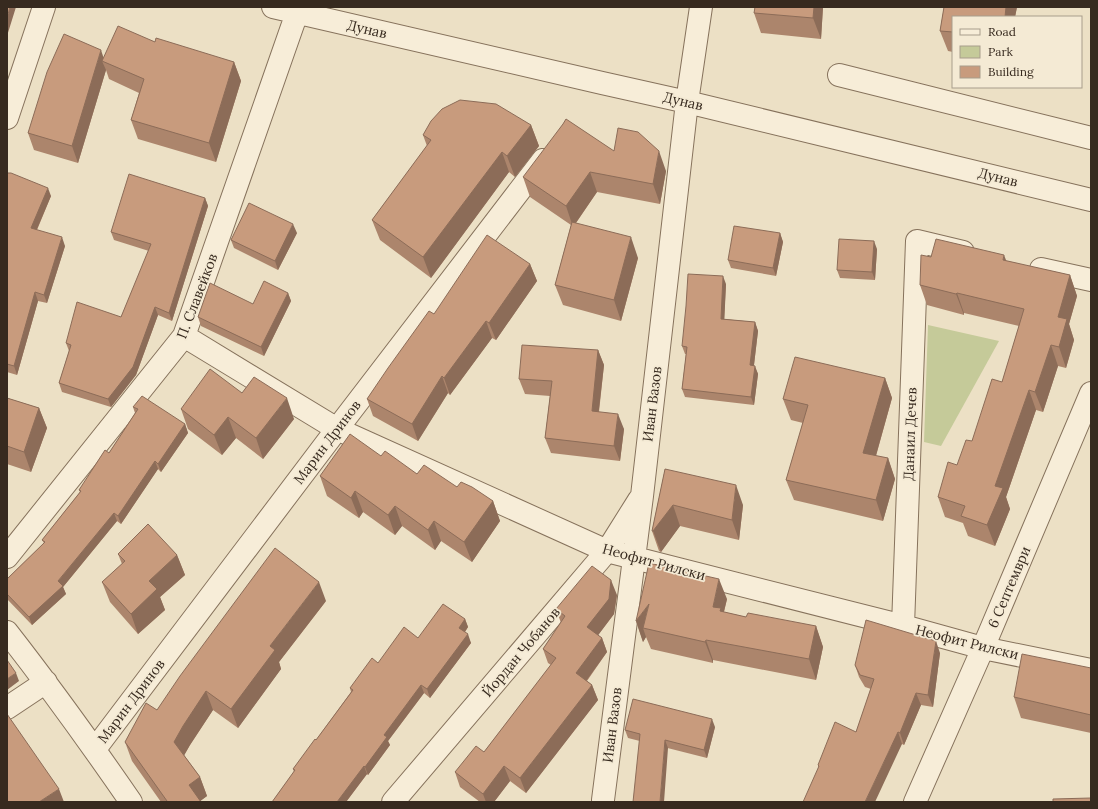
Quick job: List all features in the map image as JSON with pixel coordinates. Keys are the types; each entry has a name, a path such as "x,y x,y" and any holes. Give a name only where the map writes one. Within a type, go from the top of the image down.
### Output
{"street":[{"path":"7,118 44,7"},
{"name":"Дунав","path":"273,7 298,10 1091,200"},
{"name":"Иван Вазов","path":"603,800 642,496 687,102 701,7"},
{"name":"П. Славейков","path":"7,557 184,336 298,10"},
{"path":"839,75 1091,138"},
{"name":"Марин Дринов","path":"95,749 556,143"},
{"name":"Данаил Дечев","path":"903,626 917,241 985,256"},
{"path":"1023,265 1091,280"},
{"name":"Неофит Рилски","path":"184,336 337,429 606,551 903,626 983,648 1091,670"},
{"name":"6 Септември","path":"915,802 983,648 1091,393"},
{"name":"Йордан Чобанов","path":"394,802 606,551 642,496"},
{"path":"7,632 95,749 131,802"},
{"path":"7,708 46,682"}],"green space":[{"path":"928,325 999,341 941,446 924,442"}],"building":[{"path":"7,7 10,7 7,18"},
{"path":"755,7 814,7 813,18 754,13"},
{"path":"944,7 1006,7 1005,16 952,16 952,32 940,31"},
{"path":"118,26 155,42 156,38 234,62 209,143 131,120 144,79 102,61"},
{"path":"64,34 101,50 72,146 28,133 47,72"},
{"path":"460,100 496,104 531,125 507,156 502,152 423,257 372,220 431,140 423,135 431,121 442,109"},
{"path":"566,119 614,151 618,128 638,132 659,151 653,184 590,172 566,206 523,177"},
{"path":"7,173 11,173 48,188 31,228 62,237 44,295 35,292 14,366 7,364"},
{"path":"129,174 205,198 169,313 155,307 133,367 108,399 59,383 71,345 66,343 77,302 121,317 151,244 111,232"},
{"path":"249,203 293,224 275,261 231,240"},
{"path":"572,222 631,237 614,300 555,285"},
{"path":"734,226 780,233 773,268 728,260"},
{"path":"487,235 530,264 489,323 486,321 444,378 442,376 412,424 367,399 429,311 434,314"},
{"path":"839,239 874,241 872,272 837,270"},
{"path":"936,239 1004,255 1003,260 1070,275 1058,317 1067,319 1059,347 1051,345 1035,392 1029,390 995,486 1003,488 987,525 961,516 965,506 938,497 948,462 957,465 966,440 972,441 992,379 1002,382 1024,309 920,285 921,255 931,257"},
{"path":"688,274 723,276 721,319 755,322 750,365 755,366 751,397 682,389 687,347 682,346"},
{"path":"264,281 288,293 261,347 198,317 210,283 253,304"},
{"path":"522,345 598,350 592,411 618,414 614,446 545,438 552,381 519,379"},
{"path":"795,357 885,378 863,453 888,458 876,500 786,480 808,405 783,399"},
{"path":"210,369 242,393 254,377 287,398 256,438 228,417 214,435 181,409"},
{"path":"142,396 185,424 158,464 155,461 118,516 114,513 58,581 63,586 29,617 7,594 7,579 45,542 42,540 81,491 79,490 105,450 109,453 138,409 133,407"},
{"path":"7,398 39,408 24,452 7,446"},
{"path":"350,434 381,456 385,451 417,474 424,465 457,487 461,482 472,487 493,501 464,542 434,521 428,530 395,506 388,515 355,491 351,498 320,476"},
{"path":"665,469 736,485 732,520 673,505 652,531"},
{"path":"148,524 177,555 149,581 157,589 131,614 102,582 125,561 118,554"},
{"path":"275,548 319,582 270,646 275,650 231,709 206,691 174,742 200,777 189,785 201,802 166,802 167,801 125,742 146,703 157,710 180,676"},
{"path":"649,563 719,579 713,607 721,608 720,611 746,617 748,613 816,626 809,659 706,640 705,642 643,628 649,604 636,621"},
{"path":"592,566 611,580 609,599 587,627 602,638 576,673 592,685 520,778 504,766 483,794 455,772 476,746 484,752 556,658 543,649 565,616 556,609"},
{"path":"443,604 465,619 459,628 468,634 427,689 421,685 384,735 387,737 337,802 272,802 295,770 293,769 353,690 350,688 372,658 378,663 404,627 418,638"},
{"path":"866,620 936,641 928,695 916,693 900,733 898,732 865,802 803,802 819,766 818,765 835,722 856,732 874,679 860,675 855,665"},
{"path":"1022,654 1091,668 1091,715 1014,697"},
{"path":"7,660 16,673 7,679"},
{"path":"633,699 712,719 704,750 665,740 660,802 633,802 640,734 625,730"},
{"path":"7,714 59,789 39,802 7,802"},
{"path":"1091,798 1091,802 1053,802 1053,799"}]}
